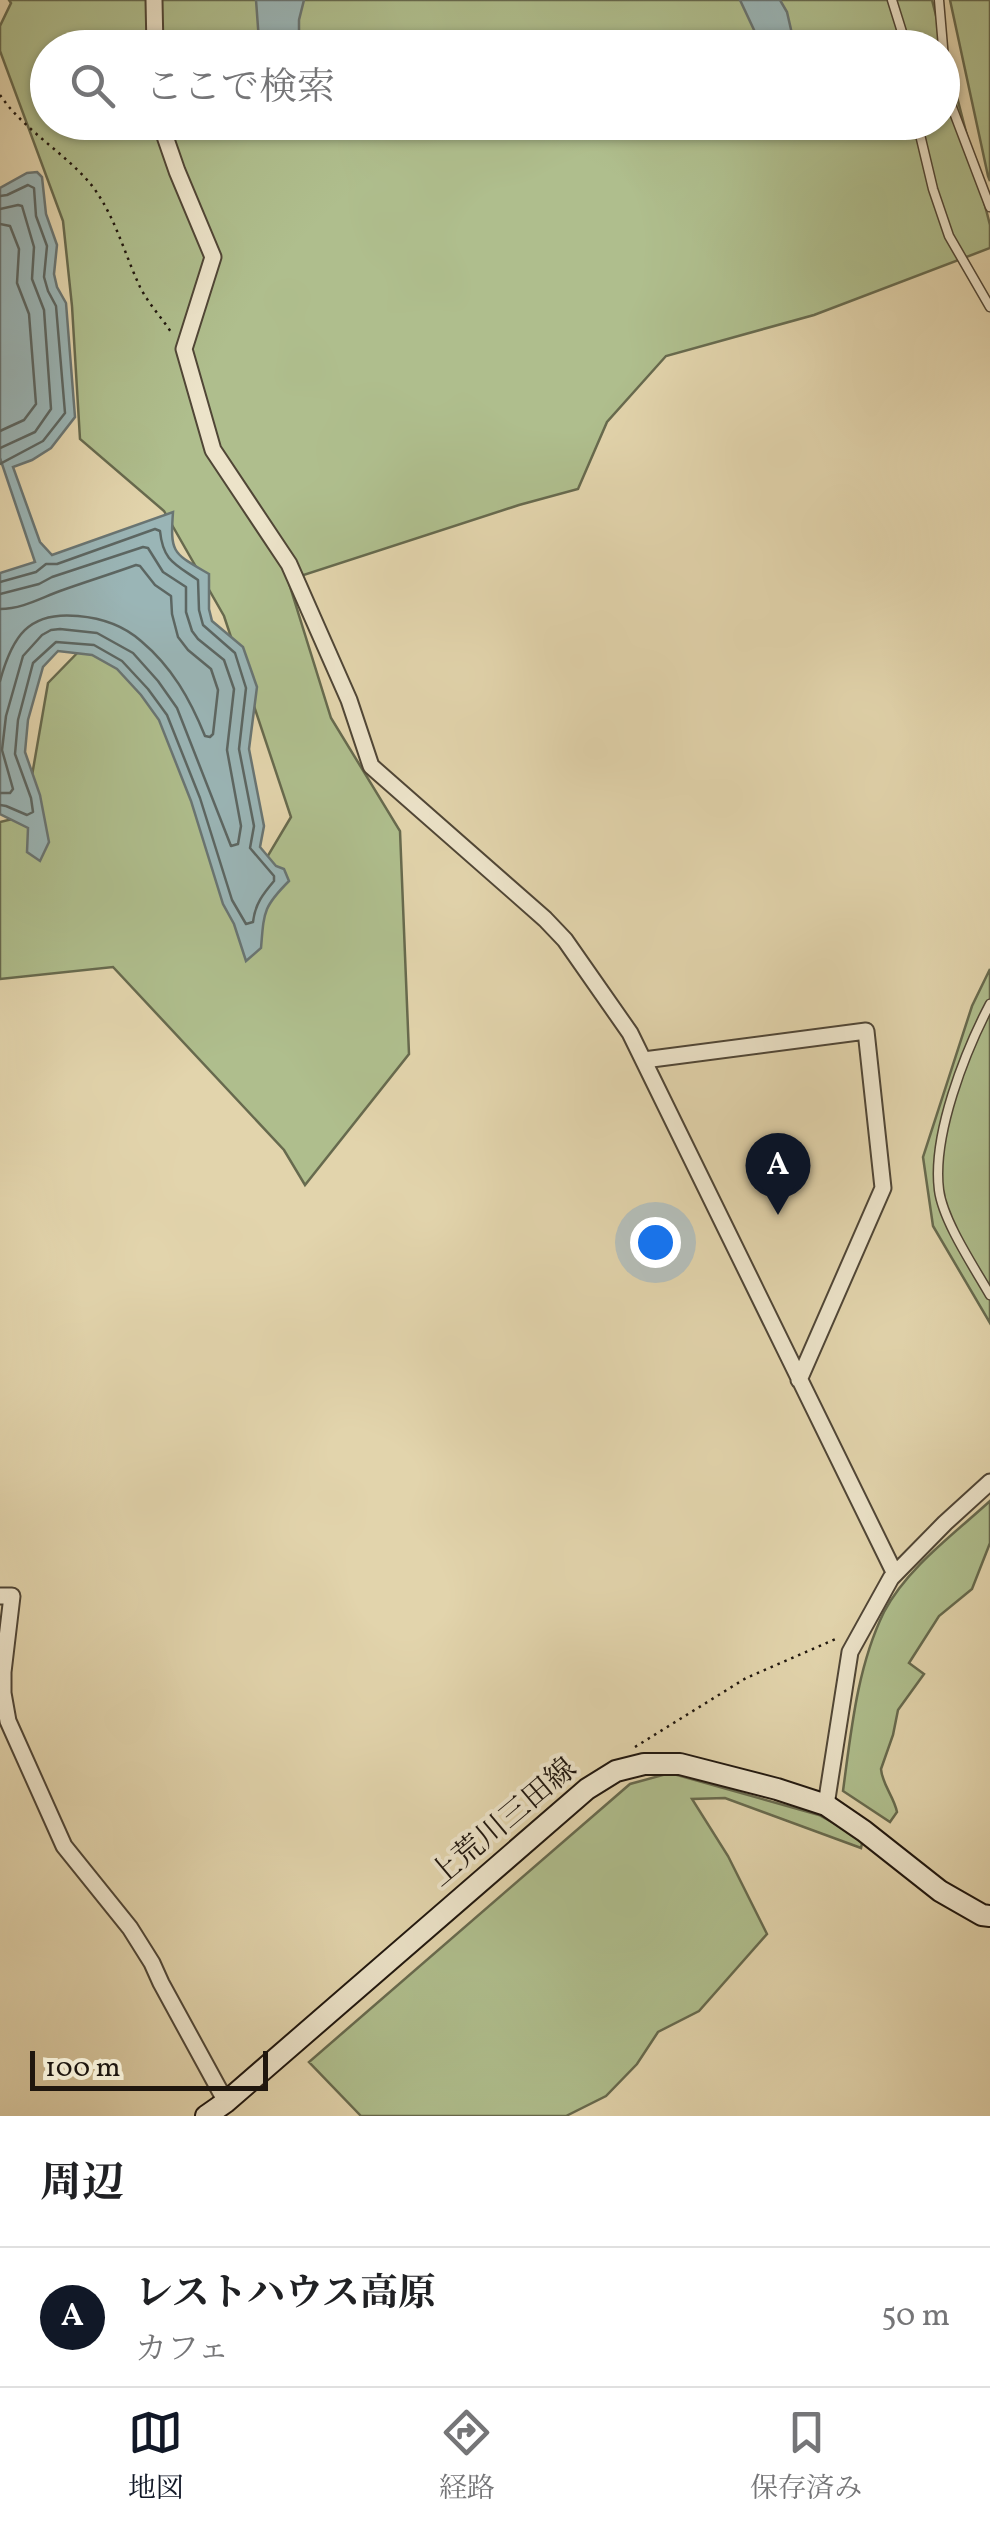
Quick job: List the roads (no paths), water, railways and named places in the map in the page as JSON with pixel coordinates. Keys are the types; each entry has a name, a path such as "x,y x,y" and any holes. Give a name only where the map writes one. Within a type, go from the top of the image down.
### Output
{"main road":[{"name":"上荒川三田線","path":"206,2116 586,1788 616,1772 644,1764 680,1764 778,1788 826,1805 940,1892 990,1916"}],"street":[{"path":"154,0 155,30"},
{"path":"166,140 214,258 184,350 212,450 289,564 349,700 371,766 555,930 630,1032 895,1574"},
{"path":"644,1060 866,1031 883,1188 800,1380"},
{"path":"826,1805 850,1652 895,1574 990,1482"},
{"path":"0,1596 12,1596 3,1672 3,1709 8,1721 64,1846 130,1928 152,1962 226,2102"}],"lane":[{"path":"892,0 901,30"},
{"path":"939,0 942,30"},
{"path":"960,128 990,207"},
{"path":"921,140 949,236 990,307"},
{"path":"990,1004 966,1058 942,1134 939,1192 958,1241 990,1294"}],"water":[{"path":"256,0 304,0 299,30 258,30"},
{"path":"740,0 780,0 791,30 754,30"},
{"path":"37,172 42,177 46,214 57,245 54,274 66,303 75,417 51,448 13,467 40,542 52,555 173,512 176,551 209,574 212,621 243,647 257,687 249,749 264,826 260,847 276,866 284,869 289,881 266,911 261,948 246,961 159,720 117,669 92,655 58,651 43,667 28,720 25,752 40,795 49,842 40,861 27,852 28,828 0,814 0,573 35,562 0,458 0,188 27,173"}],"place":[{"name":"レストハウス高原","path":"778,1215"}]}
